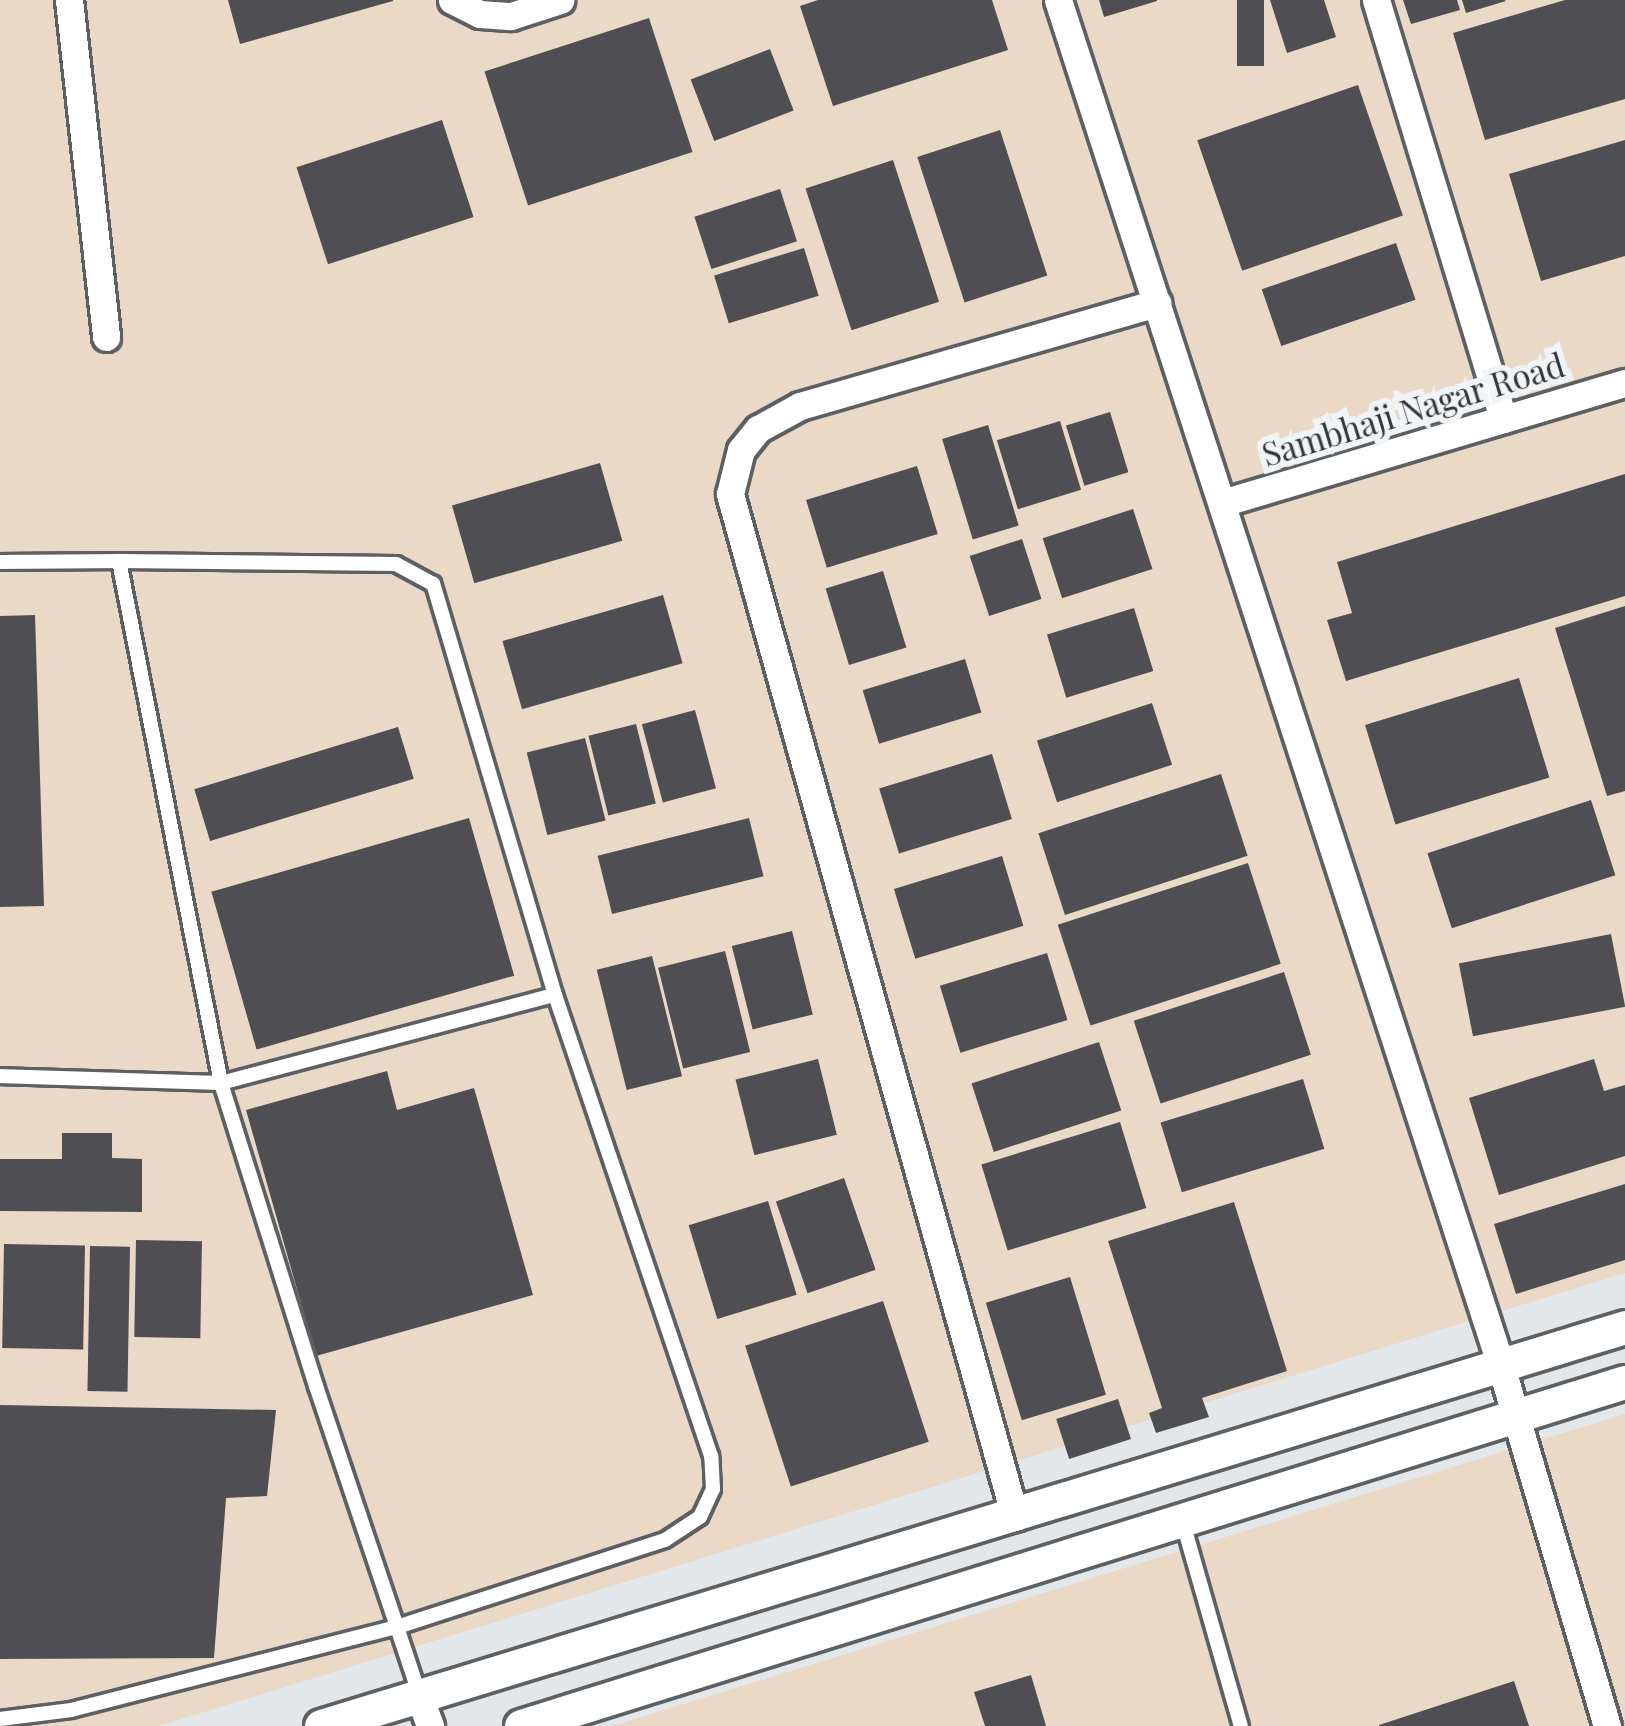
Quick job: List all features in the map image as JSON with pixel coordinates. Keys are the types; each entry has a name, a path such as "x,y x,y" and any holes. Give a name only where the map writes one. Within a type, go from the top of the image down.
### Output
{"street":[{"path":"69,0 106,337"},
{"path":"452,0 480,14 511,16 560,0"},
{"path":"1058,0 1501,1366 1607,1726"},
{"path":"1376,0 1504,419"},
{"path":"1015,1517 730,494 741,451 758,429 800,406 1157,303"},
{"name":"Sambhaji Nagar Road","path":"1222,503 1625,383"},
{"path":"321,1726 426,1713 1015,1517 1625,1327"},
{"path":"521,1726 1625,1382"}],"lane":[{"path":"119,561 221,1083 426,1713"},
{"path":"0,562 396,564 433,584 555,995 711,1456 712,1489 700,1516 664,1540 397,1627 71,1710 0,1719"},
{"path":"0,1076 221,1083 555,995"},
{"path":"1182,1520 1241,1726"}],"shaded area":[{"path":"0,0 1625,0 1625,1273 159,1726 0,1726"},
{"path":"1625,1414 1625,1726 612,1726"}],"building":[{"path":"228,0 393,0 393,1 240,44"},
{"path":"818,0 992,0 1008,50 833,106 800,6"},
{"path":"1099,0 1157,0 1157,1 1104,17"},
{"path":"1237,0 1264,0 1264,66 1237,66"},
{"path":"1270,0 1324,0 1336,37 1287,53"},
{"path":"1403,0 1457,0 1460,10 1411,24"},
{"path":"1462,0 1505,0 1506,1 1466,13"},
{"path":"1565,0 1625,0 1625,99 1485,140 1453,33"},
{"path":"649,18 693,152 528,206 484,71"},
{"path":"770,49 794,111 714,141 691,79"},
{"path":"1358,85 1403,215 1242,271 1197,140"},
{"path":"442,120 474,217 328,264 296,167"},
{"path":"1000,130 1047,276 965,302 917,157"},
{"path":"1625,140 1625,256 1541,281 1509,174"},
{"path":"893,160 939,302 852,330 806,188"},
{"path":"780,189 797,241 711,269 694,217"},
{"path":"1396,243 1416,300 1281,346 1262,289"},
{"path":"804,248 819,296 729,323 714,275"},
{"path":"1110,412 1128,472 1084,486 1066,425"},
{"path":"1060,421 1081,490 1018,509 997,440"},
{"path":"988,425 1019,525 973,539 942,439"},
{"path":"600,463 622,541 474,583 452,505"},
{"path":"917,466 938,534 827,568 806,500"},
{"path":"1625,474 1625,596 1346,681 1327,620 1352,613 1337,562"},
{"path":"1133,509 1152,569 1062,598 1043,538"},
{"path":"1022,539 1041,599 989,616 970,556"},
{"path":"883,571 906,648 849,665 826,589"},
{"path":"663,595 683,663 522,709 502,641"},
{"path":"1625,606 1625,791 1607,796 1555,628"},
{"path":"1134,608 1153,671 1066,698 1047,635"},
{"path":"35,615 44,906 0,907 0,616"},
{"path":"965,659 981,713 879,744 863,690"},
{"path":"1519,678 1549,777 1395,825 1365,725"},
{"path":"1152,703 1172,765 1057,802 1037,740"},
{"path":"695,710 716,788 663,802 642,724"},
{"path":"636,724 656,804 608,815 588,736"},
{"path":"398,727 414,779 210,841 194,789"},
{"path":"585,738 606,820 547,835 527,753"},
{"path":"992,754 1012,819 899,854 879,788"},
{"path":"1221,774 1248,856 1065,915 1038,833"},
{"path":"1591,800 1615,875 1452,928 1427,853"},
{"path":"469,818 514,976 257,1050 211,892"},
{"path":"749,818 764,876 612,914 598,856"},
{"path":"1002,856 1023,926 915,959 894,889"},
{"path":"1248,863 1281,964 1091,1026 1058,925"},
{"path":"792,931 813,1014 753,1029 732,946"},
{"path":"1611,934 1625,1007 1473,1036 1459,964"},
{"path":"725,951 750,1052 683,1069 658,968"},
{"path":"1047,953 1067,1020 960,1053 940,986"},
{"path":"652,956 682,1076 627,1090 597,970"},
{"path":"1284,972 1311,1055 1161,1104 1134,1021"},
{"path":"1099,1042 1121,1110 994,1152 972,1083"},
{"path":"818,1059 837,1135 754,1155 736,1080"},
{"path":"1594,1059 1604,1091 1625,1085 1625,1156 1499,1195 1469,1098"},
{"path":"387,1071 397,1110 474,1088 533,1295 316,1356 246,1110"},
{"path":"1303,1079 1324,1149 1182,1192 1161,1123"},
{"path":"1120,1122 1146,1208 1008,1250 981,1164"},
{"path":"62,1133 112,1133 112,1158 142,1159 142,1212 0,1211 0,1159 62,1159"},
{"path":"844,1178 876,1270 808,1293 776,1201"},
{"path":"1625,1184 1625,1260 1516,1294 1494,1224"},
{"path":"768,1201 797,1295 717,1319 689,1225"},
{"path":"1234,1202 1287,1371 1202,1398 1209,1417 1156,1433 1149,1413 1162,1408 1108,1241"},
{"path":"136,1240 202,1241 200,1338 134,1337"},
{"path":"4,1244 85,1245 83,1349 2,1348"},
{"path":"90,1246 130,1247 127,1392 87,1391"},
{"path":"1070,1277 1106,1395 1022,1420 986,1303"},
{"path":"883,1301 929,1442 791,1487 745,1346"},
{"path":"1118,1399 1131,1439 1069,1459 1056,1419"},
{"path":"0,1405 276,1410 267,1496 226,1498 214,1658 0,1659"},
{"path":"1031,1675 1046,1726 985,1726 974,1692"},
{"path":"1514,1681 1529,1726 1379,1726 1379,1725"}]}
